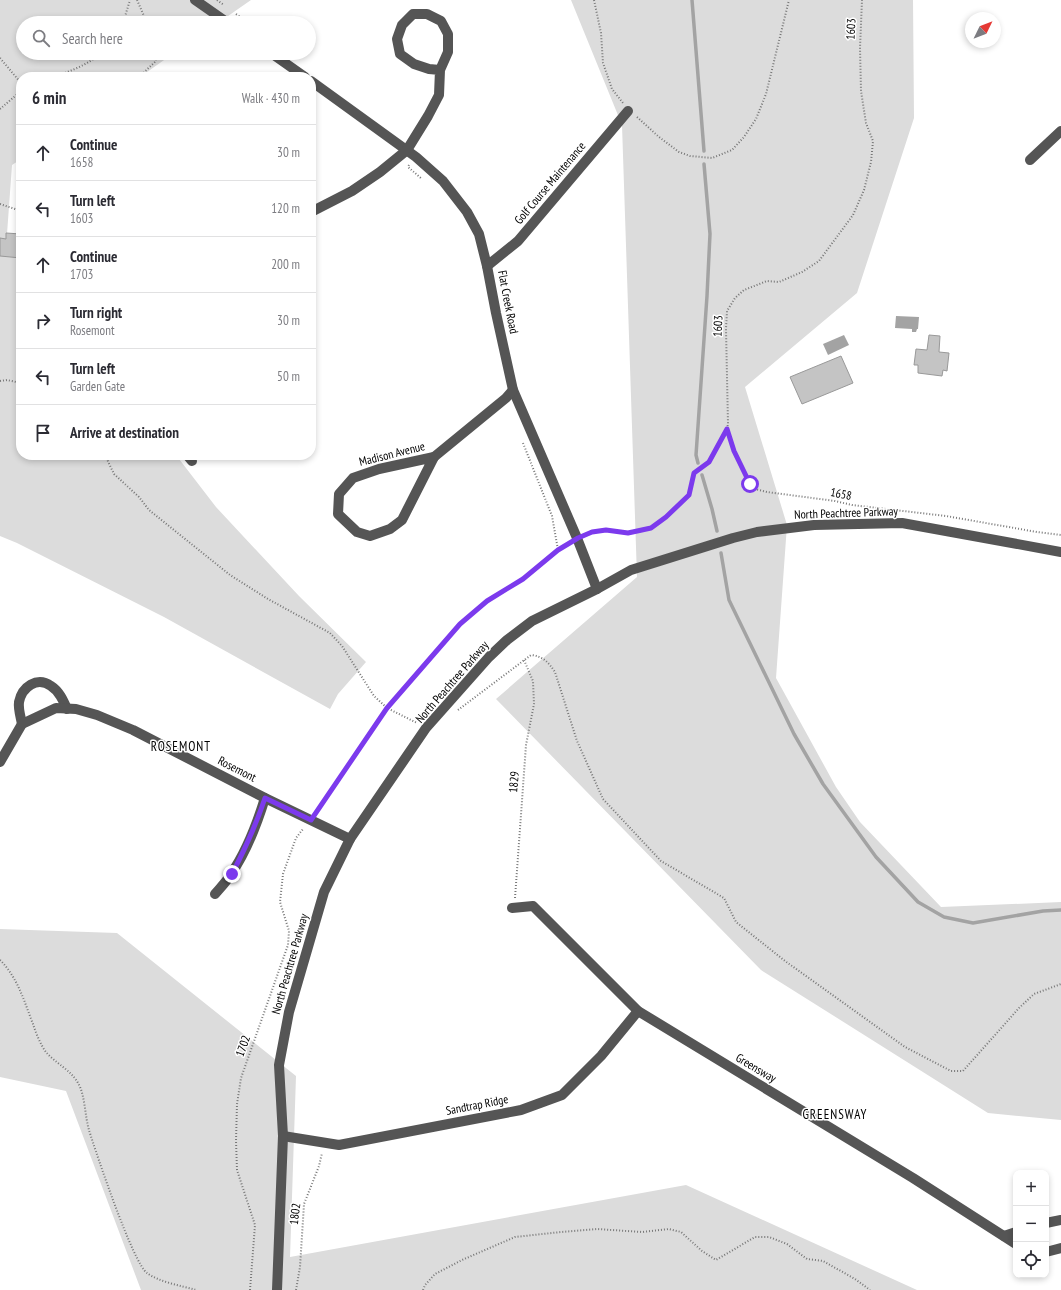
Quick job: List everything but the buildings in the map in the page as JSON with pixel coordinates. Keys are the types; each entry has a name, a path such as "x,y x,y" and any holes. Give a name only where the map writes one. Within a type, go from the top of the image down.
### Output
{"street":[{"path":"195,0 218,16"},
{"path":"316,209 352,191 380,172 407,150 439,95 440,70 448,52 448,34 441,21 427,14 413,14 402,25 397,39 400,54 414,64 429,69 440,70"},
{"path":"281,60 298,72"},
{"name":"Flat Creek Road","path":"316,85 407,150 443,181 467,212 479,234 488,266 496,313 513,390 578,538 597,589"},
{"name":"Golf Course Maintenance","path":"488,266 518,242 630,112"},
{"path":"1030,160 1061,131"},
{"name":"Madison Avenue","path":"434,456 379,469 353,478 339,494 338,514 357,532 370,536 390,529 402,520 434,456 506,398 513,390"},
{"name":"North Peachtree Parkway","path":"277,1290 282,1136 279,1065 289,1012 324,892 350,839 426,728 489,657 507,640 532,621 597,589 631,570 757,532 814,525 902,524 1061,552"},
{"path":"0,762 22,724 19,703 23,692 30,684 41,681 51,685 62,696 66,709"},
{"name":"Rosemont","path":"22,724 56,708 76,709 97,715 133,730 265,798 350,839"},
{"path":"216,894 232,874 246,849 265,798"},
{"name":"Greensway","path":"512,908 533,906 638,1011 913,1178 1013,1242"},
{"name":"Sandtrap Ridge","path":"282,1136 339,1145 521,1110 562,1095 601,1056 638,1011"},
{"path":"1049,1222 1061,1220"},
{"path":"1004,1236 1013,1233"},
{"path":"270,1290 279,1239"},
{"path":"1049,1251 1061,1248"}],"path":[{"path":"125,16 130,0"},
{"path":"137,0 144,16"},
{"path":"594,0 601,33 603,63 612,89 630,112 679,152 690,156 712,158 732,150 744,137 756,119 766,94 789,0"},
{"name":"1603","path":"387,708 460,624 487,601 523,579 558,550 578,538 592,532 606,530 628,533 651,528 666,517 689,495 694,473 709,462 727,429 727,310 735,298 744,290 767,281 779,282 802,272 819,261 853,215 864,190 871,162 873,141 866,123 861,92 860,48 862,0"},
{"path":"0,58 16,77"},
{"path":"67,72 90,60"},
{"path":"144,72 156,60"},
{"path":"0,109 16,95"},
{"path":"0,204 16,209"},
{"path":"0,381 7,380 16,383"},
{"name":"1658","path":"727,429 734,451 745,476 755,489 852,505 946,516 1061,535"},
{"path":"107,460 114,474 139,497 149,510 230,576 330,633 342,646 374,696 387,708"},
{"name":"1829","path":"512,908 514,902 526,745 534,704 532,681 524,660 532,655 538,656 548,663 555,672 577,741 603,799 661,861 724,898 736,922 785,962 905,1047 951,1071 963,1071 1018,1008 1034,994 1061,984"},
{"name":"1702","path":"250,1290 255,1225 237,1170 237,1104 241,1078 288,945 289,931 280,902 283,874 296,838 311,820 387,708"},
{"path":"0,960 9,969 17,983 37,1036 46,1052 65,1068 79,1084 89,1130 123,1227 146,1273 196,1290"},
{"name":"1802","path":"296,1290 300,1267 304,1204 319,1166 324,1142"},
{"path":"423,1290 425,1285 435,1274 462,1260 515,1237 597,1229 642,1232 669,1229 681,1232 702,1251 716,1260 755,1237 768,1237 787,1244 807,1259 823,1261 855,1279 870,1290"}],"shaded area":[{"path":"0,0 251,0 228,16 16,16 16,60 164,60 147,72 16,72 16,162 12,165 7,234 16,246 16,460 180,460 216,507 299,596 366,662 338,694 330,709 164,617 17,543 0,536"},
{"path":"571,0 913,0 914,118 857,293 745,387 787,525 776,678 836,787 860,822 941,907 1061,902 1061,1120 988,1113 761,970 496,699 637,577 622,125"},
{"path":"896,316 919,317 918,329 916,332 912,332 912,329 895,328"},
{"path":"844,335 849,345 828,355 823,344"},
{"path":"0,929 117,933 296,1076 290,1257 686,1185 917,1290 141,1290 66,1091 0,1077"}],"waterway":[{"path":"692,0 704,151"},
{"path":"698,463 696,455 710,234 704,164"},
{"path":"702,475 717,531"},
{"path":"721,553 729,600 794,734 823,784 876,857 918,902 944,917 973,923 1043,911 1061,910"}],"district":[{"name":"ROSEMONT","path":"181,746"},
{"name":"GREENSWAY","path":"835,1114"}],"route":[{"path":"232,874 246,849 265,798 311,820 387,708 460,624 487,601 523,579 558,550 578,538 592,532 606,530 628,533 651,528 666,517 689,495 694,473 709,462 727,429 734,451 750,484"}]}
